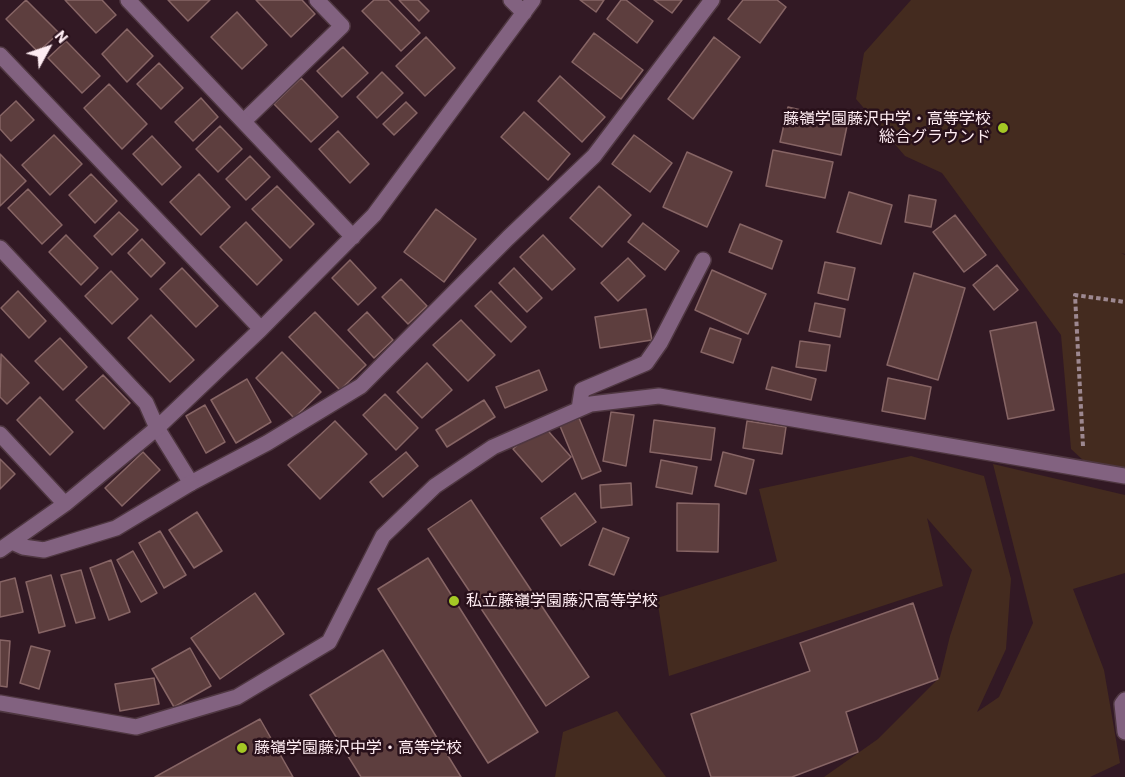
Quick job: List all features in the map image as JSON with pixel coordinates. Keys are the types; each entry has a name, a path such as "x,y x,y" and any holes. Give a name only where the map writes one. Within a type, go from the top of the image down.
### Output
{"street":[{"path":"128,0 353,237"},
{"path":"244,121 342,26 317,0"},
{"path":"511,0 524,13"},
{"path":"6,546 65,504 157,428 353,237 374,215 533,0"},
{"path":"6,546 44,550 116,528 191,483 267,443 361,386 508,238 594,156 712,0"},
{"path":"0,55 261,329"},
{"path":"0,248 146,403 157,428 191,483"},
{"path":"579,409 582,390 646,363 660,344 703,260"},
{"path":"0,704 136,727 237,697 329,642 383,536 435,486 493,447 591,404 659,396 1125,476"},
{"path":"0,434 65,504"},
{"path":"1125,700 1122,704 1125,732"}],"path":[{"path":"1083,449 1075,295 1125,302"}],"shaded area":[{"name":"藤嶺学園藤沢中学・高等学校 総合グラウンド","path":"911,0 1125,0 1125,254 1121,253 1125,255 1125,482 1084,461 1071,449 1061,335 942,173 905,156 856,99 864,53"},
{"path":"911,456 984,476 1011,579 1006,649 977,712 999,697 1033,623 993,464 1125,495 1125,573 1073,589 1104,670 1120,763 1090,777 824,777 878,739 940,677 950,636 972,570 927,518 943,586 669,676 657,598 777,561 759,489"},
{"path":"617,711 666,777 555,777 563,732"}],"building":[{"path":"26,0 59,33 38,52 6,19"},
{"path":"65,0 102,0 116,15 96,33"},
{"path":"168,0 210,0 188,21"},
{"path":"256,0 302,0 315,14 291,37"},
{"path":"374,0 388,0 420,33 401,51 362,11"},
{"path":"399,0 418,0 429,11 419,21"},
{"path":"580,0 604,0 596,12"},
{"path":"621,0 626,0 653,21 637,43 607,19"},
{"path":"654,0 682,0 672,13"},
{"path":"743,0 777,0 786,7 760,43 728,19"},
{"path":"237,12 267,45 242,69 211,37"},
{"path":"127,29 153,56 127,82 102,54"},
{"path":"594,33 643,70 621,99 572,62"},
{"path":"426,37 455,68 425,96 396,66"},
{"path":"714,37 740,57 693,119 668,99"},
{"path":"66,41 100,76 82,93 48,58"},
{"path":"343,47 368,73 342,97 317,71"},
{"path":"159,63 183,88 161,109 137,84"},
{"path":"382,72 403,93 377,118 357,97"},
{"path":"560,76 605,117 582,142 538,101"},
{"path":"301,78 338,117 311,142 274,104"},
{"path":"109,84 147,124 122,149 84,108"},
{"path":"201,98 218,117 193,141 175,122"},
{"path":"16,101 34,120 11,141 0,129 0,116"},
{"path":"406,102 417,113 394,135 383,124"},
{"path":"788,107 848,121 841,155 780,142"},
{"path":"524,112 570,154 548,180 501,137"},
{"path":"220,126 242,149 218,172 196,149"},
{"path":"338,131 369,164 350,183 319,149"},
{"path":"54,135 82,164 50,195 22,165"},
{"path":"634,135 672,163 650,192 612,164"},
{"path":"152,136 181,167 162,185 133,154"},
{"path":"773,150 833,162 825,198 766,186"},
{"path":"687,152 732,172 707,227 663,207"},
{"path":"0,154 26,181 0,206"},
{"path":"250,156 270,177 246,200 226,179"},
{"path":"91,174 117,201 95,223 69,195"},
{"path":"199,174 230,207 201,235 170,202"},
{"path":"277,186 314,224 290,248 252,209"},
{"path":"599,186 631,215 602,247 570,218"},
{"path":"28,189 62,225 42,244 8,208"},
{"path":"849,192 892,205 881,244 837,232"},
{"path":"909,195 936,200 931,227 905,222"},
{"path":"436,209 476,239 444,282 404,252"},
{"path":"119,212 138,230 112,255 94,236"},
{"path":"955,215 986,255 964,272 933,232"},
{"path":"246,222 282,260 257,285 220,247"},
{"path":"643,223 679,251 665,270 628,242"},
{"path":"740,224 782,241 772,269 729,252"},
{"path":"66,235 98,268 81,285 49,252"},
{"path":"543,235 575,269 552,290 520,257"},
{"path":"142,239 165,263 151,277 128,253"},
{"path":"628,258 645,276 618,301 601,283"},
{"path":"350,260 376,288 358,305 332,278"},
{"path":"825,262 855,268 848,300 818,293"},
{"path":"997,265 1018,290 994,310 973,285"},
{"path":"182,268 218,306 196,327 160,289"},
{"path":"514,268 542,298 527,312 499,283"},
{"path":"712,270 766,294 748,334 695,310"},
{"path":"111,271 138,299 112,324 85,296"},
{"path":"914,273 965,288 938,380 887,365"},
{"path":"401,279 427,306 408,324 382,297"},
{"path":"18,291 46,321 29,338 1,308"},
{"path":"491,291 526,327 511,342 475,306"},
{"path":"815,303 845,309 840,337 809,331"},
{"path":"646,309 652,340 600,348 595,317"},
{"path":"315,312 366,365 340,390 289,337"},
{"path":"367,312 393,340 374,358 348,330"},
{"path":"151,315 194,360 170,382 128,338"},
{"path":"461,320 495,355 468,381 433,345"},
{"path":"1036,322 1054,410 1008,419 990,331"},
{"path":"710,328 741,339 733,363 701,352"},
{"path":"60,338 87,367 63,390 35,361"},
{"path":"800,341 830,345 826,371 796,367"},
{"path":"282,352 321,392 294,418 256,378"},
{"path":"1,354 29,383 7,404 0,397"},
{"path":"427,363 452,390 422,418 397,392"},
{"path":"772,367 816,379 811,400 766,389"},
{"path":"539,370 547,390 505,408 496,387"},
{"path":"103,375 130,403 104,429 76,400"},
{"path":"888,378 931,387 925,419 882,411"},
{"path":"247,379 271,422 236,443 211,400"},
{"path":"385,394 418,428 396,450 363,415"},
{"path":"40,397 73,432 50,455 17,420"},
{"path":"484,400 495,417 447,447 436,430"},
{"path":"205,405 225,442 206,453 186,416"},
{"path":"611,412 634,415 626,466 603,461"},
{"path":"579,418 601,471 582,479 560,426"},
{"path":"654,420 715,428 711,460 650,452"},
{"path":"335,421 367,454 320,499 288,465"},
{"path":"747,421 786,427 782,454 743,448"},
{"path":"542,424 571,457 542,482 513,449"},
{"path":"143,452 160,470 122,506 105,488"},
{"path":"406,452 418,466 383,497 370,482"},
{"path":"723,452 754,460 746,494 715,486"},
{"path":"0,459 15,474 0,489"},
{"path":"661,460 697,467 692,494 656,487"},
{"path":"631,483 632,505 601,508 600,485"},
{"path":"575,493 596,522 561,546 541,518"},
{"path":"471,500 589,677 546,706 428,529"},
{"path":"677,503 719,504 718,552 677,551"},
{"path":"197,512 222,551 194,568 169,530"},
{"path":"603,528 629,538 614,575 589,565"},
{"path":"160,531 186,575 164,588 139,543"},
{"path":"133,551 157,593 141,602 117,560"},
{"path":"428,558 538,732 488,763 378,589"},
{"path":"111,560 130,612 109,620 90,568"},
{"path":"81,570 95,618 76,623 61,575"},
{"path":"51,575 65,626 39,633 26,582"},
{"path":"15,578 23,612 0,617 0,582"},
{"path":"255,593 284,634 220,679 191,638"},
{"path":"913,603 938,679 846,712 858,752 792,777 711,777 691,714 810,671 800,643"},
{"path":"0,640 10,641 7,687 0,686"},
{"path":"31,646 50,651 39,689 20,683"},
{"path":"190,648 211,686 174,707 152,669"},
{"path":"383,650 461,777 361,777 310,695"},
{"path":"154,678 159,704 120,711 115,684"},
{"name":"藤嶺学園藤沢中学・高等学校","path":"260,719 293,777 155,777"}],"place":[{"name":"藤嶺学園藤沢中学・高等学校 総合グラウンド","path":"1003,128"},
{"name":"私立藤嶺学園藤沢高等学校","path":"454,601"},
{"name":"藤嶺学園藤沢中学・高等学校","path":"242,748"}]}
